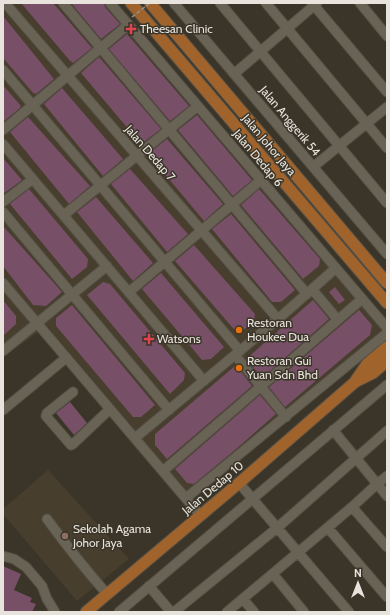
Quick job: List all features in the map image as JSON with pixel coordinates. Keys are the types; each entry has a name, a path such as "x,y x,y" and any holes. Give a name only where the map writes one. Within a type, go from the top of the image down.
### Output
{"main road":[{"name":"Jalan Johor Jaya","path":"131,3 387,303"},
{"name":"Jalan Johor Jaya","path":"150,3 387,283"},
{"name":"Jalan Dedap 10","path":"355,382 367,364 387,347"},
{"name":"Jalan Dedap 10","path":"86,612 239,483 355,382 373,373 387,361"}],"street":[{"name":"Jalan Dedap 7","path":"5,3 278,319"},
{"path":"63,3 232,205 309,292 338,320"},
{"name":"Jalan Dedap 6","path":"110,3 130,21 198,106 387,328"},
{"name":"Jalan Anggerik 54","path":"174,3 313,167 385,249"},
{"path":"220,3 387,203"},
{"path":"266,3 387,148"},
{"path":"360,3 387,36"},
{"path":"234,74 314,4 387,92"},
{"path":"3,130 101,48 130,21"},
{"path":"3,70 165,262 286,417"},
{"path":"64,215 198,106"},
{"path":"313,167 387,107"},
{"path":"3,144 204,381"},
{"path":"3,202 33,179"},
{"path":"129,292 261,180"},
{"path":"3,212 169,410"},
{"path":"3,351 107,266"},
{"path":"135,438 278,319 336,268"},
{"path":"4,287 37,322 200,515"},
{"path":"163,471 362,299"},
{"path":"186,498 387,333"},
{"path":"3,410 67,358"},
{"path":"119,612 387,384"},
{"path":"73,392 47,413 46,416 71,445 110,409"},
{"path":"333,430 387,496"},
{"path":"174,612 277,528 387,431"},
{"path":"228,612 387,476"},
{"path":"239,483 349,612"},
{"path":"352,507 387,547"},
{"path":"47,519 70,550 107,594"},
{"path":"328,528 387,597"},
{"path":"3,556 26,567 42,586 47,599 55,612"},
{"path":"272,574 304,612"},
{"path":"149,586 171,612"},
{"path":"243,599 254,612"}],"path":[{"path":"130,21 150,3"}],"shaded area":[{"path":"3,3 108,3 385,331 189,494 47,326 3,357"},
{"name":"Sekolah Agama Johor Jaya","path":"48,470 129,559 77,601 3,514 3,509"}],"building":[{"path":"21,3 53,3 92,48 73,63 71,62"},
{"path":"71,3 104,3 105,7 120,24 101,39"},
{"path":"3,16 54,79 36,94 34,94 3,58"},
{"path":"127,34 189,106 170,121 109,49"},
{"path":"99,57 161,129 141,144 81,73"},
{"path":"3,85 21,106 3,122"},
{"path":"62,88 123,159 103,176 44,104"},
{"path":"197,115 252,180 233,196 178,130"},
{"path":"28,117 90,186 69,204 10,132"},
{"path":"167,139 223,204 204,221 148,154"},
{"path":"3,158 22,180 3,194"},
{"path":"130,169 188,234 167,252 111,184"},
{"path":"29,189 88,259 87,267 72,279 10,204"},
{"path":"259,189 320,259 319,266 303,279 241,205"},
{"path":"96,197 153,263 133,281 77,212"},
{"path":"231,214 295,290 281,302 272,302 212,229"},
{"path":"3,226 62,292 46,306 33,305 3,266"},
{"path":"194,245 255,314 254,322 238,334 175,261"},
{"path":"161,273 224,347 211,359 202,360 142,289"},
{"path":"103,282 110,284 185,373 184,380 170,394 87,295"},
{"path":"335,287 345,300 339,304 329,292"},
{"path":"3,300 16,316 16,324 3,336"},
{"path":"313,300 329,319 262,378 246,359"},
{"path":"72,305 155,405 141,417 133,417 56,326 56,318"},
{"path":"359,310 372,325 370,335 285,407 269,387"},
{"path":"236,365 252,386 167,459 155,445 155,434"},
{"path":"260,395 276,414 194,484 187,483 175,469"},
{"path":"70,402 87,423 74,435 56,413"},
{"path":"3,566 21,574 14,590 32,598 30,602 36,604 32,612 3,612"}],"place":[{"name":"Theesan Clinic","path":"131,29"},
{"name":"Restoran Houkee Dua","path":"239,330"},
{"name":"Watsons","path":"149,339"},
{"name":"Restoran Gui Yuan Sdn Bhd","path":"239,368"},
{"name":"Sekolah Agama Johor Jaya","path":"65,536"}]}
